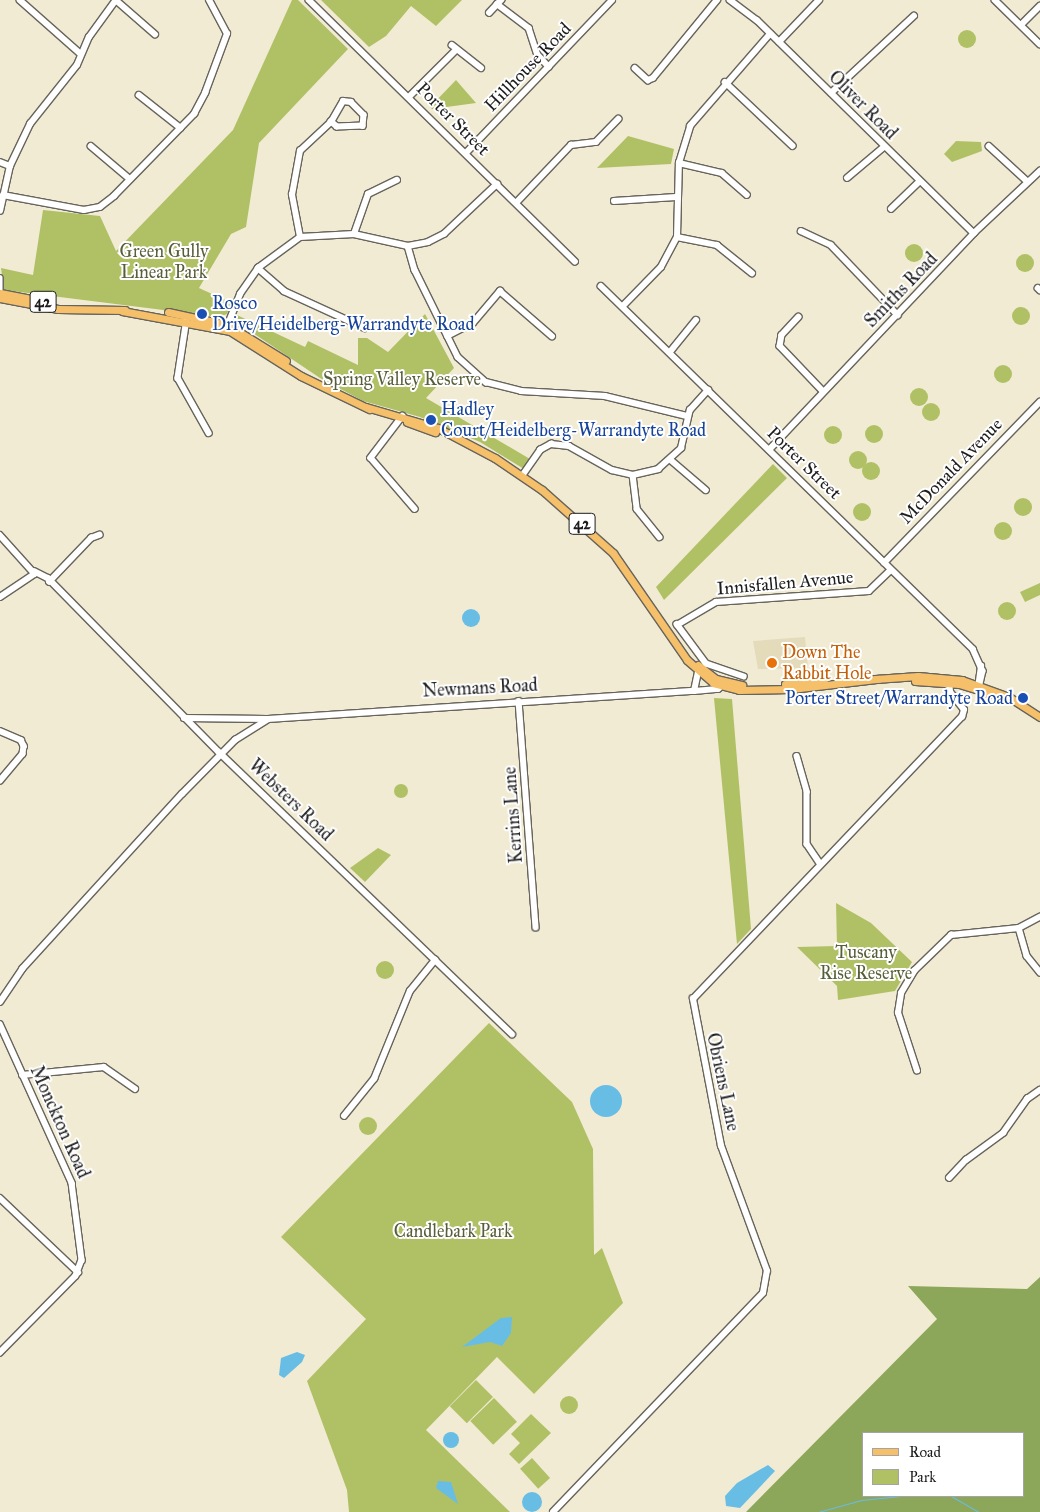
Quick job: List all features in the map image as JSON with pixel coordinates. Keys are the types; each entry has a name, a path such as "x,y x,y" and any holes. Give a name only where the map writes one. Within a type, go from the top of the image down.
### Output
{"main road":[{"name":"42","path":"0,291 87,309"},
{"name":"42","path":"0,298 58,309 122,310 188,317 227,327 316,384 366,407 460,439 522,476 613,553 698,672 724,685"},
{"name":"42","path":"675,640 701,668 724,685"},
{"name":"Newmans Road","path":"724,685 755,686 888,678 950,681 978,686"},
{"name":"42","path":"978,686 1040,717"},
{"name":"42","path":"978,686 1040,722"}],"street":[{"path":"20,0 81,54"},
{"path":"0,211 10,166 30,124 81,54 116,0 155,34"},
{"path":"3,195 91,210 106,202 194,114 225,47 227,34 209,0"},
{"name":"Porter Street","path":"309,0 575,261"},
{"name":"Hillhouse Road","path":"466,153 612,0"},
{"path":"635,68 648,80 653,78 717,0"},
{"name":"Oliver Road","path":"730,0 779,42 884,147 974,233"},
{"path":"779,42 819,0"},
{"path":"995,0 1040,44"},
{"path":"489,13 499,2 530,28 538,55 549,67"},
{"path":"1021,25 1040,6"},
{"path":"830,93 914,16"},
{"path":"624,306 661,267 677,236 676,197 679,163 690,126 726,82 770,34"},
{"path":"452,45 481,68"},
{"path":"409,97 456,50"},
{"path":"726,82 793,146"},
{"path":"139,95 181,128"},
{"path":"300,237 292,195 300,151 331,122 343,101 352,102 364,115 362,126 337,127 331,122"},
{"path":"516,203 571,145 596,142 618,119"},
{"path":"92,146 130,179"},
{"path":"989,146 1027,181"},
{"path":"847,178 884,147"},
{"path":"0,162 10,166"},
{"path":"679,163 722,173 747,194"},
{"name":"Smiths Road","path":"768,448 898,315 974,233 1027,181 1040,171"},
{"path":"354,234 368,194 397,180"},
{"path":"891,210 920,182"},
{"path":"227,327 258,268 300,237 354,234 408,246 444,234 496,184"},
{"path":"614,201 676,197"},
{"path":"801,231 831,246 898,315"},
{"path":"677,236 717,245 752,273"},
{"path":"408,246 447,336 473,372 502,388 605,396 687,416"},
{"path":"258,268 284,290 365,328"},
{"path":"0,278 0,291"},
{"name":"Porter Street","path":"601,286 624,306 973,649 982,664 978,686"},
{"path":"447,336 473,323 500,291 552,336"},
{"path":"188,317 178,378 209,433"},
{"path":"798,317 782,335 780,346 823,391"},
{"path":"670,352 696,320"},
{"path":"522,476 540,450 552,444 569,446 612,470 633,475 658,469 671,460 680,448 687,416 695,400 708,390"},
{"name":"McDonald Avenue","path":"884,563 1040,402"},
{"path":"402,418 371,458 395,492 415,509"},
{"path":"671,460 706,490"},
{"path":"633,475 637,509 660,538"},
{"name":"Websters Road","path":"0,535 35,573 51,583 184,718 512,1034"},
{"path":"51,583 90,538 99,535"},
{"name":"Innisfallen Avenue","path":"744,677 706,664 677,625 716,602 869,591 891,570"},
{"path":"0,597 35,573"},
{"path":"694,691 698,672"},
{"name":"Obriens Lane","path":"553,1512 716,1346 765,1288 765,1266 721,1146 692,1005 697,991 819,862 962,716 964,710 950,692 950,681"},
{"name":"Newmans Road","path":"184,718 199,720 268,719 694,691 724,685"},
{"name":"Kerrins Lane","path":"519,701 536,927"},
{"path":"0,1002 22,968 221,754 268,719"},
{"path":"197,730 199,720"},
{"path":"0,731 21,740 24,746 23,754 0,781"},
{"path":"796,756 807,792 807,844 819,862"},
{"path":"917,1071 900,1026 898,1006 904,985 923,960 938,944 964,930 1019,928 1040,917"},
{"path":"1019,928 1027,956 1040,972"},
{"path":"344,1116 374,1079 410,990 435,960"},
{"name":"Monckton Road","path":"0,1024 76,1194 82,1260 78,1272"},
{"path":"22,1075 104,1068 135,1089"},
{"path":"949,1178 966,1160 1003,1133 1027,1099 1040,1090"},
{"path":"0,1198 78,1272 0,1352"}],"shaded area":[{"path":"805,637 808,668 758,669 753,641"}],"green space":[{"name":"Green Gully Linear Park","path":"292,0 298,0 348,49 259,143 246,227 231,234 199,288 232,303 227,314 219,317 4,290 1,268 33,275 43,210 100,216 116,251 233,130"},
{"path":"321,0 462,0 436,26 411,6 386,36 369,47"},
{"path":"967,30 973,33 976,39 973,45 967,48 961,45 958,39 961,33"},
{"path":"456,80 476,103 432,109 430,107"},
{"path":"628,136 674,149 671,164 597,168"},
{"path":"956,141 981,142 982,151 952,162 944,154"},
{"path":"914,244 920,247 923,253 920,259 914,262 908,259 905,253 908,247"},
{"path":"1025,254 1031,257 1034,263 1031,269 1025,272 1019,269 1016,263 1019,257"},
{"path":"1021,307 1027,310 1030,316 1027,322 1021,325 1015,322 1012,316 1015,310"},
{"name":"Spring Valley Reserve","path":"425,314 454,368 426,398 530,459 524,469 480,442 420,417 363,401 320,378 235,321 237,315 305,347 308,341 358,365 358,338 367,338 388,352"},
{"path":"1003,365 1009,368 1012,374 1009,380 1003,383 997,380 994,374 997,368"},
{"path":"919,388 925,391 928,397 925,403 919,406 913,403 910,397 913,391"},
{"path":"931,403 937,406 940,412 937,418 931,421 925,418 922,412 925,406"},
{"path":"874,425 880,428 883,434 880,440 874,443 868,440 865,434 868,428"},
{"path":"833,426 839,429 842,435 839,441 833,444 827,441 824,435 827,429"},
{"path":"858,451 864,454 867,460 864,466 858,469 852,466 849,460 852,454"},
{"path":"871,462 877,465 880,471 877,477 871,480 865,477 862,471 865,465"},
{"path":"773,464 787,478 664,600 656,587"},
{"path":"1023,498 1029,501 1032,507 1029,513 1023,516 1017,513 1014,507 1017,501"},
{"path":"862,503 868,506 871,512 868,518 862,521 856,518 853,512 856,506"},
{"path":"1003,522 1009,525 1012,531 1009,537 1003,540 997,537 994,531 997,525"},
{"path":"1040,583 1040,595 1025,602 1020,592"},
{"path":"1007,602 1013,605 1016,611 1013,617 1007,620 1001,617 998,611 1001,605"},
{"path":"714,698 732,699 751,929 737,944"},
{"path":"398,784 404,784 408,791 404,798 398,798 394,794 394,788"},
{"path":"378,848 391,855 365,882 350,868"},
{"name":"Tuscany Rise Reserve","path":"836,903 871,923 912,962 895,991 838,1000 837,986 797,947 837,946"},
{"path":"385,961 391,964 394,970 391,976 385,979 379,976 376,970 379,964"},
{"name":"Candlebark Park","path":"489,1023 572,1102 593,1149 594,1255 602,1248 623,1303 534,1394 497,1357 426,1430 510,1512 349,1512 347,1490 307,1381 366,1319 281,1237"},
{"path":"368,1117 374,1120 377,1126 374,1132 368,1135 362,1132 359,1126 362,1120"},
{"path":"1040,1277 1040,1512 746,1512 937,1319 908,1286 1027,1289"},
{"path":"476,1380 493,1397 467,1423 450,1406"},
{"path":"569,1396 575,1399 578,1405 575,1411 569,1414 563,1411 560,1405 563,1399"},
{"path":"494,1398 517,1422 493,1445 470,1421"},
{"path":"531,1414 551,1433 519,1464 509,1454 520,1443 511,1434"},
{"path":"532,1458 550,1478 538,1489 520,1469"}],"water":[{"path":"471,609 477,612 480,618 477,624 471,627 465,624 462,618 465,612"},
{"path":"606,1085 612,1086 617,1090 621,1095 621,1107 617,1112 612,1116 606,1117 600,1116 595,1112 591,1107 590,1101 591,1095 595,1090 600,1086"},
{"path":"512,1317 511,1333 502,1346 490,1342 462,1347 501,1318"},
{"path":"297,1352 305,1355 302,1362 284,1378 279,1375 281,1358"},
{"path":"451,1432 459,1440 451,1448 443,1440"},
{"path":"768,1465 775,1471 740,1508 726,1506 725,1496 737,1483"},
{"path":"438,1481 451,1482 458,1504 436,1488"},
{"path":"532,1492 539,1495 542,1502 539,1509 532,1512 525,1509 522,1502 525,1495"}],"waterway":[{"path":"818,1512 861,1500 891,1497"},
{"path":"953,1497 979,1512"}],"place":[{"name":"Rosco Drive/Heidelberg-Warrandyte Road","path":"202,314"},
{"name":"Hadley Court/Heidelberg-Warrandyte Road","path":"431,420"},
{"name":"Down The Rabbit Hole","path":"772,663"},
{"name":"Porter Street/Warrandyte Road","path":"1023,698"}]}
